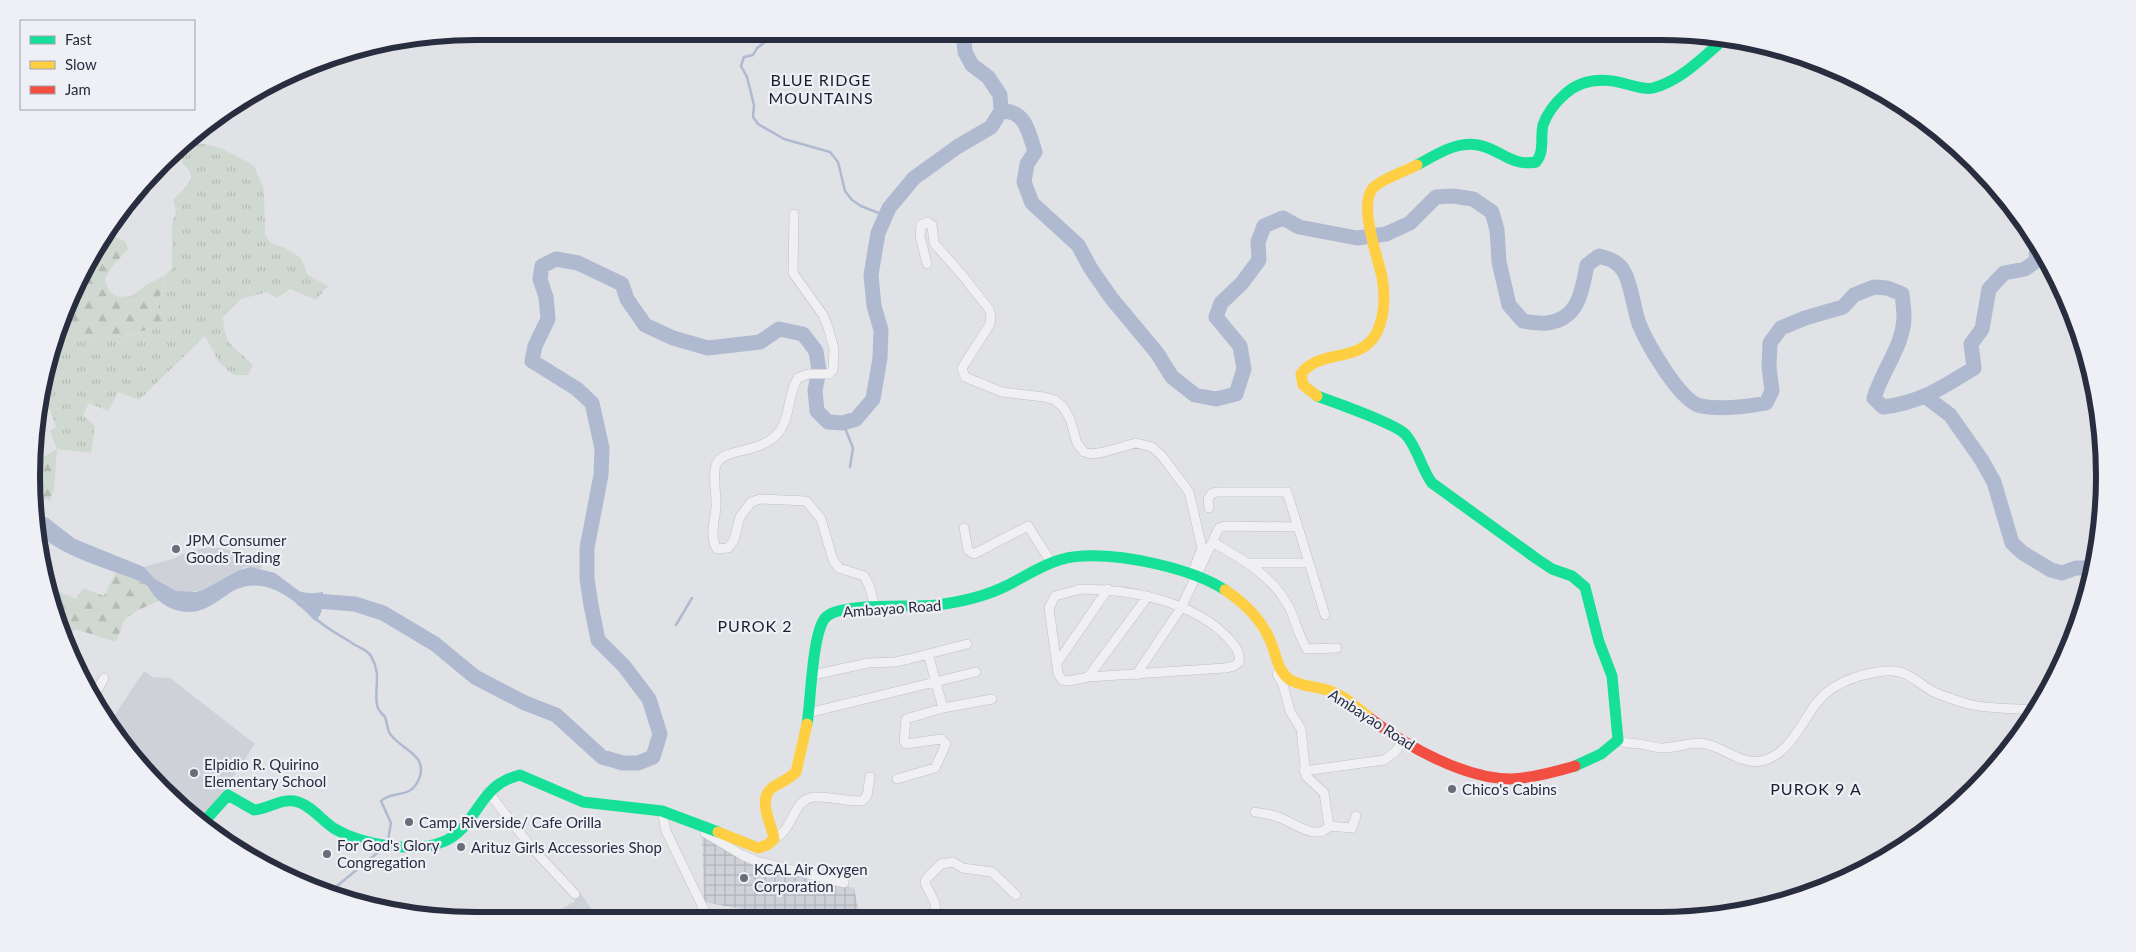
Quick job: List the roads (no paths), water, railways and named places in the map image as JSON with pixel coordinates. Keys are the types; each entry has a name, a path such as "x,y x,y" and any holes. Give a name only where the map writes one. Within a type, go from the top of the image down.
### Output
{"street":[{"path":"1719,44 1691,69 1653,88 1642,89 1626,84 1601,81 1582,83 1575,87 1561,99 1544,124 1542,152 1536,162 1524,165 1481,146 1462,145 1440,153 1373,188 1368,197 1370,221 1373,247 1382,278 1384,309 1377,331 1366,346 1356,351 1307,366 1301,374 1303,385 1313,394 1402,430 1412,442 1422,469 1432,483 1537,559 1552,569 1572,576 1585,587 1599,642 1612,676 1618,740 1625,744 1663,748 1700,743 1718,747 1740,758 1762,761 1771,758 1791,740 1815,704 1823,696 1850,678 1885,671 1905,672 1936,693 1970,704 2028,710"},
{"path":"794,214 795,244 793,273 823,315 828,327 834,349 833,370 829,374 808,374 798,378 794,384 785,421 773,439 758,448 726,454 716,464 713,539 717,548 728,548 734,540 740,517 752,502 760,499 806,502 821,519 833,560 839,568 864,576 869,585 875,607"},
{"path":"927,264 920,231 921,225 928,222 932,225 934,243 989,309 991,316 990,324 962,368 965,377 1002,392 1055,400 1063,407 1070,418 1077,443 1084,452 1092,454 1104,452 1136,443 1152,447 1162,456 1188,492 1196,527 1202,541 1201,554 1181,608 1136,675"},
{"path":"1209,508 1208,500 1212,493 1287,492 1325,614"},
{"path":"964,528 968,550 974,554 1028,526 1050,562"},
{"path":"1194,574 1214,544 1219,528 1225,526 1298,527"},
{"path":"1214,544 1250,563 1278,591 1289,607 1307,649 1337,648"},
{"name":"Ambayao Road","path":"774,839 774,831 766,809 766,796 774,787 792,777 796,772 808,713 818,636 822,622 828,616 844,609 875,607 917,608 956,602 1002,588 1050,562 1078,557 1115,558 1194,574 1216,584 1260,622 1270,639 1278,664 1292,682 1311,684 1336,693 1379,727 1402,742 1482,775 1516,779 1582,765 1598,757 1618,740"},
{"path":"1250,563 1309,563"},
{"path":"1080,588 1108,588 1148,596 1181,608 1209,622 1222,632 1238,651 1239,662 1234,666 1225,668 1088,677 1069,681 1062,680 1058,674 1050,619 1051,602 1055,596 1080,588"},
{"path":"1057,662 1108,588"},
{"path":"1088,677 1148,596"},
{"path":"813,675 868,663 895,662 967,644"},
{"path":"928,654 943,708"},
{"path":"808,713 976,672"},
{"path":"1277,674 1283,684 1290,712 1301,729 1304,771 1309,780 1324,793 1329,826"},
{"path":"97,691 104,678"},
{"path":"897,779 936,768 946,744 941,739 906,744 904,742 905,722 910,717 943,708 992,699"},
{"path":"1304,771 1384,760 1395,752 1402,742"},
{"path":"207,819 228,795 254,810 259,810 278,802 292,801 310,809 335,829 379,844 393,847 432,844 454,836 464,827 488,792 497,784 520,775 583,802 662,812 758,848 767,845 782,835 803,800 816,797 859,802 864,800 870,777"},
{"path":"488,792 532,848 575,894"},
{"path":"662,812 666,831 706,912"},
{"path":"1255,812 1278,817 1317,833 1329,826 1352,828 1356,816"},
{"path":"698,824 701,831 742,856 756,862 844,884"},
{"path":"936,912 935,903 925,883 926,879 941,864 946,862 953,862 964,868 992,872 1016,895"}],"water":[{"path":"42,516 48,518 75,539 144,567 155,579 176,591 196,592 203,590 239,570 251,567 275,573 299,591 307,594 323,592 323,604 315,621 288,597 278,591 256,585 233,591 202,610 184,612 164,605 145,584 86,562 57,548 46,540"}],"waterway":[{"path":"768,40 757,48 753,55 744,57 741,66 747,77 754,105 753,117 758,124 784,139 830,152 838,162 845,191 852,200 861,206 886,216"},
{"path":"303,600 355,604 383,613 435,644 475,677 525,703 556,715 602,757 623,763 638,763 653,757 660,734 649,699 624,666 598,640 591,605 587,579 587,548 601,475 602,448 592,403 577,389 532,361 535,346 548,319 546,297 540,279 542,266 556,259 578,263 622,284 627,299 645,325 673,338 708,348 760,342 779,329 803,334 816,351 819,371 815,390 817,411 828,422 843,423 856,419 873,399 880,358 881,330 874,306 871,275 878,233 889,208 914,178 957,147 991,127 1001,111 1000,95 988,77 972,65 965,52 964,40"},
{"path":"1001,111 1016,114 1021,118 1031,137 1035,152 1027,164 1024,182 1032,203 1078,245 1091,269 1112,299 1157,353 1172,377 1195,395 1216,399 1236,394 1244,369 1240,346 1216,317 1221,303 1242,283 1259,260 1258,242 1264,226 1283,218 1299,227 1357,238 1386,234 1410,223 1436,197 1453,196 1473,199 1492,212 1497,230 1499,262 1509,305 1523,321 1547,323 1566,316 1572,310 1581,294 1587,265 1599,256 1617,263 1622,269 1631,290 1639,324 1665,371 1693,402 1701,406 1717,408 1742,407 1766,403 1772,391 1769,367 1770,343 1781,328 1805,318 1843,307 1854,295 1874,287 1887,288 1902,294 1904,309 1903,328 1900,339 1874,398 1883,407 1908,402 1931,393 1974,368 1971,344 1982,329 1989,289 2004,273 2025,269 2036,261 2036,255"},
{"path":"1926,397 1950,415 1981,459 1994,482 2012,543 2023,553 2051,570 2062,573 2076,568 2086,568"},
{"path":"843,423 853,448 850,467"},
{"path":"676,625 692,598"},
{"path":"314,617 371,656 376,669 378,709 385,717 389,732 393,738 415,756 421,768 417,784 412,789 381,801 391,823 388,840"},
{"path":"335,889 382,849"}],"place":[{"name":"JPM Consumer Goods Trading","path":"176,549"},
{"name":"Elpidio R. Quirino Elementary School","path":"194,773"},
{"name":"Chico's Cabins","path":"1452,789"},
{"name":"Camp Riverside/ Cafe Orilla","path":"409,822"},
{"name":"Arituz Girls Accessories Shop","path":"461,847"},
{"name":"For God's Glory Congregation","path":"327,854"},
{"name":"KCAL Air Oxygen Corporation","path":"744,878"}],"district":[{"name":"BLUE RIDGE MOUNTAINS","path":"821,88"},
{"name":"PUROK 2","path":"755,625"},
{"name":"PUROK 9 A","path":"1816,788"}]}
